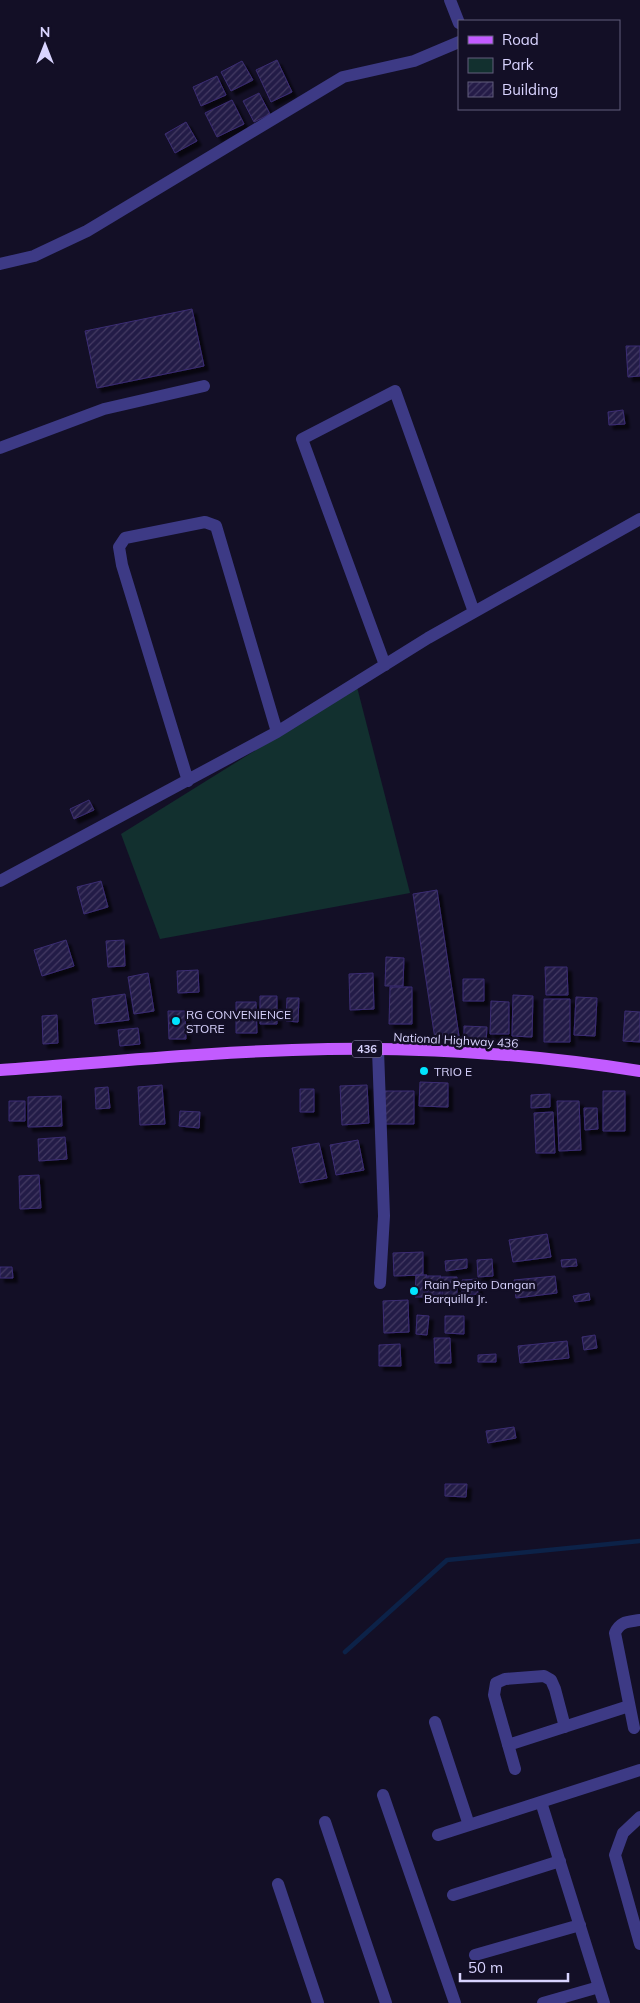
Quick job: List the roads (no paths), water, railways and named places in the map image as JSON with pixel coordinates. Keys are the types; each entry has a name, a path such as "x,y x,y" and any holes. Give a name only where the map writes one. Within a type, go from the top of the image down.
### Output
{"main road":[{"name":"National Highway 436","path":"0,1070 198,1054 330,1049 466,1053 600,1065 640,1071"}],"street":[{"path":"450,0 458,20"},
{"path":"0,264 34,256 87,231 343,77 414,61 458,42"},
{"path":"0,448 104,409 204,386"},
{"path":"385,665 302,439 395,391 474,612"},
{"path":"0,882 188,782 277,732 474,612 640,519"},
{"path":"188,782 122,566 119,547 125,538 205,522 216,526 277,732"},
{"path":"378,1050 384,1216 380,1283"},
{"path":"634,1728 615,1634 618,1626 623,1622 640,1620"},
{"path":"515,1769 494,1695 496,1683 505,1679 544,1676 550,1680 555,1689 565,1726"},
{"path":"508,1745 629,1706"},
{"path":"435,1722 469,1825"},
{"path":"438,1835 640,1770"},
{"path":"383,1795 455,2003"},
{"path":"542,1802 604,2003"},
{"path":"640,1817 623,1833 615,1855 640,1944"},
{"path":"325,1822 386,2003"},
{"path":"453,1895 560,1861"},
{"path":"278,1884 318,2003"},
{"path":"475,1955 580,1925"},
{"path":"543,2003 599,1987"}],"waterway":[{"path":"345,1652 447,1560 640,1541"}],"place":[{"name":"RG CONVENIENCE STORE","path":"176,1021"},
{"name":"TRIO E","path":"424,1071"},
{"name":"Rain Pepito Dangan Barquilla Jr.","path":"414,1291"}]}
